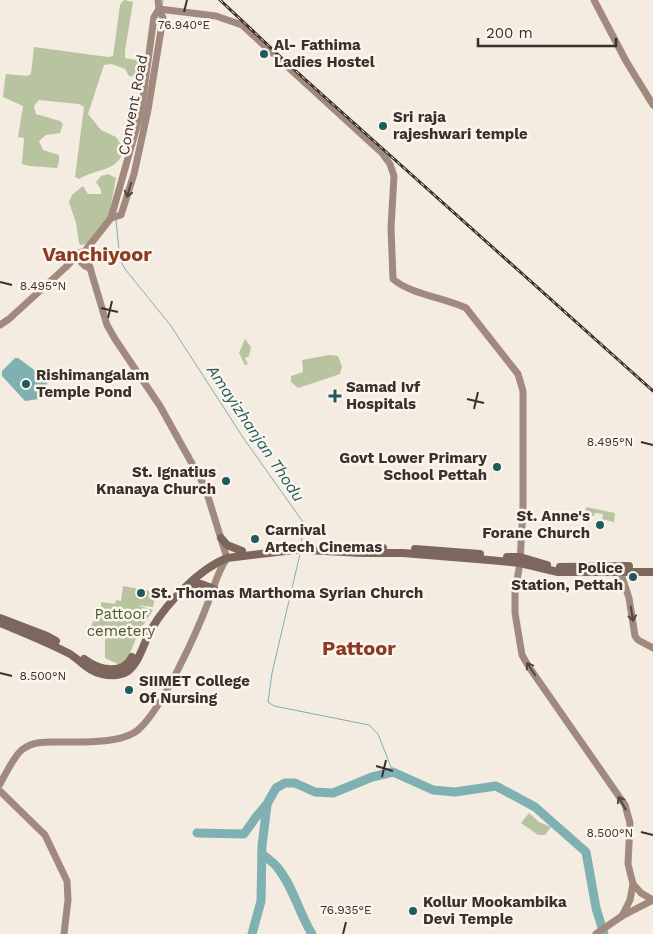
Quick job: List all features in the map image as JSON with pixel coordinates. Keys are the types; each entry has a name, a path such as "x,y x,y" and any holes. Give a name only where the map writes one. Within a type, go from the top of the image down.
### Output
{"main road":[{"name":"Convent Road","path":"111,218 121,215 134,174 148,110 163,18 158,0"},
{"path":"594,0 626,61 653,104"},
{"path":"0,325 9,319 79,253 85,251 111,218 141,112 154,17 161,10 226,18 242,25 382,153 390,164 394,176 391,228 393,279 403,286 454,302 466,308 518,374 523,391 523,507 520,560 515,592 515,613 522,655 625,805 630,823 628,864 633,884 630,900 619,919"},
{"path":"0,784 21,750 32,744 39,742 109,740 128,736 144,723 168,686 200,623 214,588 218,571 226,556 205,487 160,406 107,325 85,251"},
{"path":"76,257 90,268"},
{"path":"221,538 227,545 242,551"},
{"path":"0,618 46,636 97,667 110,670 121,669 131,660 142,634 174,592 216,558 293,548"},
{"path":"0,623 45,641 72,656 92,671 100,674 121,674 132,667 152,627 178,596 217,562 226,556 242,551 293,548 433,550 520,560 560,567 653,568"},
{"path":"619,568 653,572"},
{"path":"619,568 629,598 635,636 638,640 653,648"},
{"path":"190,584 201,584 214,588"},
{"path":"0,791 45,836 67,881 68,900 64,934"},
{"path":"633,884 641,893 653,900"},
{"path":"596,934 653,900"}],"green space":[{"path":"124,0 133,2 125,58 145,62 143,78 129,76 125,69 112,64 104,65 88,114 101,130 116,137 124,149 121,156 112,166 79,179 75,177 84,107 79,104 39,100 34,106 36,114 60,121 63,124 60,133 46,135 39,141 43,150 59,155 59,162 57,168 22,164 24,138 18,137 23,106 3,97 6,74 27,76 31,74 34,47 108,57 113,56 120,5"},
{"path":"108,174 116,178 109,216 88,244 81,245 69,202 72,195 83,186 88,194 101,194 101,190 96,182 101,176"},
{"path":"245,339 251,347 249,356 245,358 248,364 245,365 239,353"},
{"path":"329,355 338,356 342,367 340,374 298,388 291,382 291,376 303,372 302,360"},
{"path":"586,507 615,513 614,522 602,519 603,514 585,515"},
{"name":"Pattoor cemetery","path":"123,586 156,592 153,607 137,605 153,610 138,633 127,661 120,665 105,658 105,635 90,627 101,610 101,602 115,604 116,600 121,601"},
{"path":"529,813 539,822 551,827 545,835 538,835 521,823"}],"water":[{"path":"15,358 18,358 48,380 45,395 39,399 25,401 2,376 2,371"}],"waterway":[{"name":"Amayizhanjan Thodu","path":"162,6 163,0"},
{"name":"Amayizhanjan Thodu","path":"116,220 120,260 125,269 171,326 244,439 303,522 301,548"},
{"name":"Amayizhanjan Thodu","path":"300,554 272,673 268,702 274,706 369,725 378,734 393,772"},
{"path":"197,833 244,834 267,804 276,788 285,783 295,783 315,792 333,793 372,777 393,772 433,790 455,792 496,786 535,807 586,852 596,908 604,934"},
{"path":"252,934 261,901 262,846 267,805"},
{"path":"262,854 274,863 283,874 312,934"}],"railway":[{"path":"220,0 288,64 653,391"}],"place":[{"name":"Al- Fathima Ladies Hostel","path":"264,54"},
{"name":"Sri raja rajeshwari temple","path":"383,126"},
{"name":"Rishimangalam Temple Pond","path":"26,384"},
{"name":"Samad Ivf Hospitals","path":"335,396"},
{"name":"Govt Lower Primary School Pettah","path":"497,467"},
{"name":"St. Ignatius Knanaya Church","path":"226,481"},
{"name":"St. Anne's Forane Church","path":"600,525"},
{"name":"Carnival Artech Cinemas","path":"255,539"},
{"name":"Police Station, Pettah","path":"633,577"},
{"name":"St. Thomas Marthoma Syrian Church","path":"141,593"},
{"name":"SIIMET College Of Nursing","path":"129,690"},
{"name":"Kollur Mookambika Devi Temple","path":"413,911"}],"district":[{"name":"Vanchiyoor","path":"97,254"},
{"name":"Pattoor","path":"359,648"}]}
